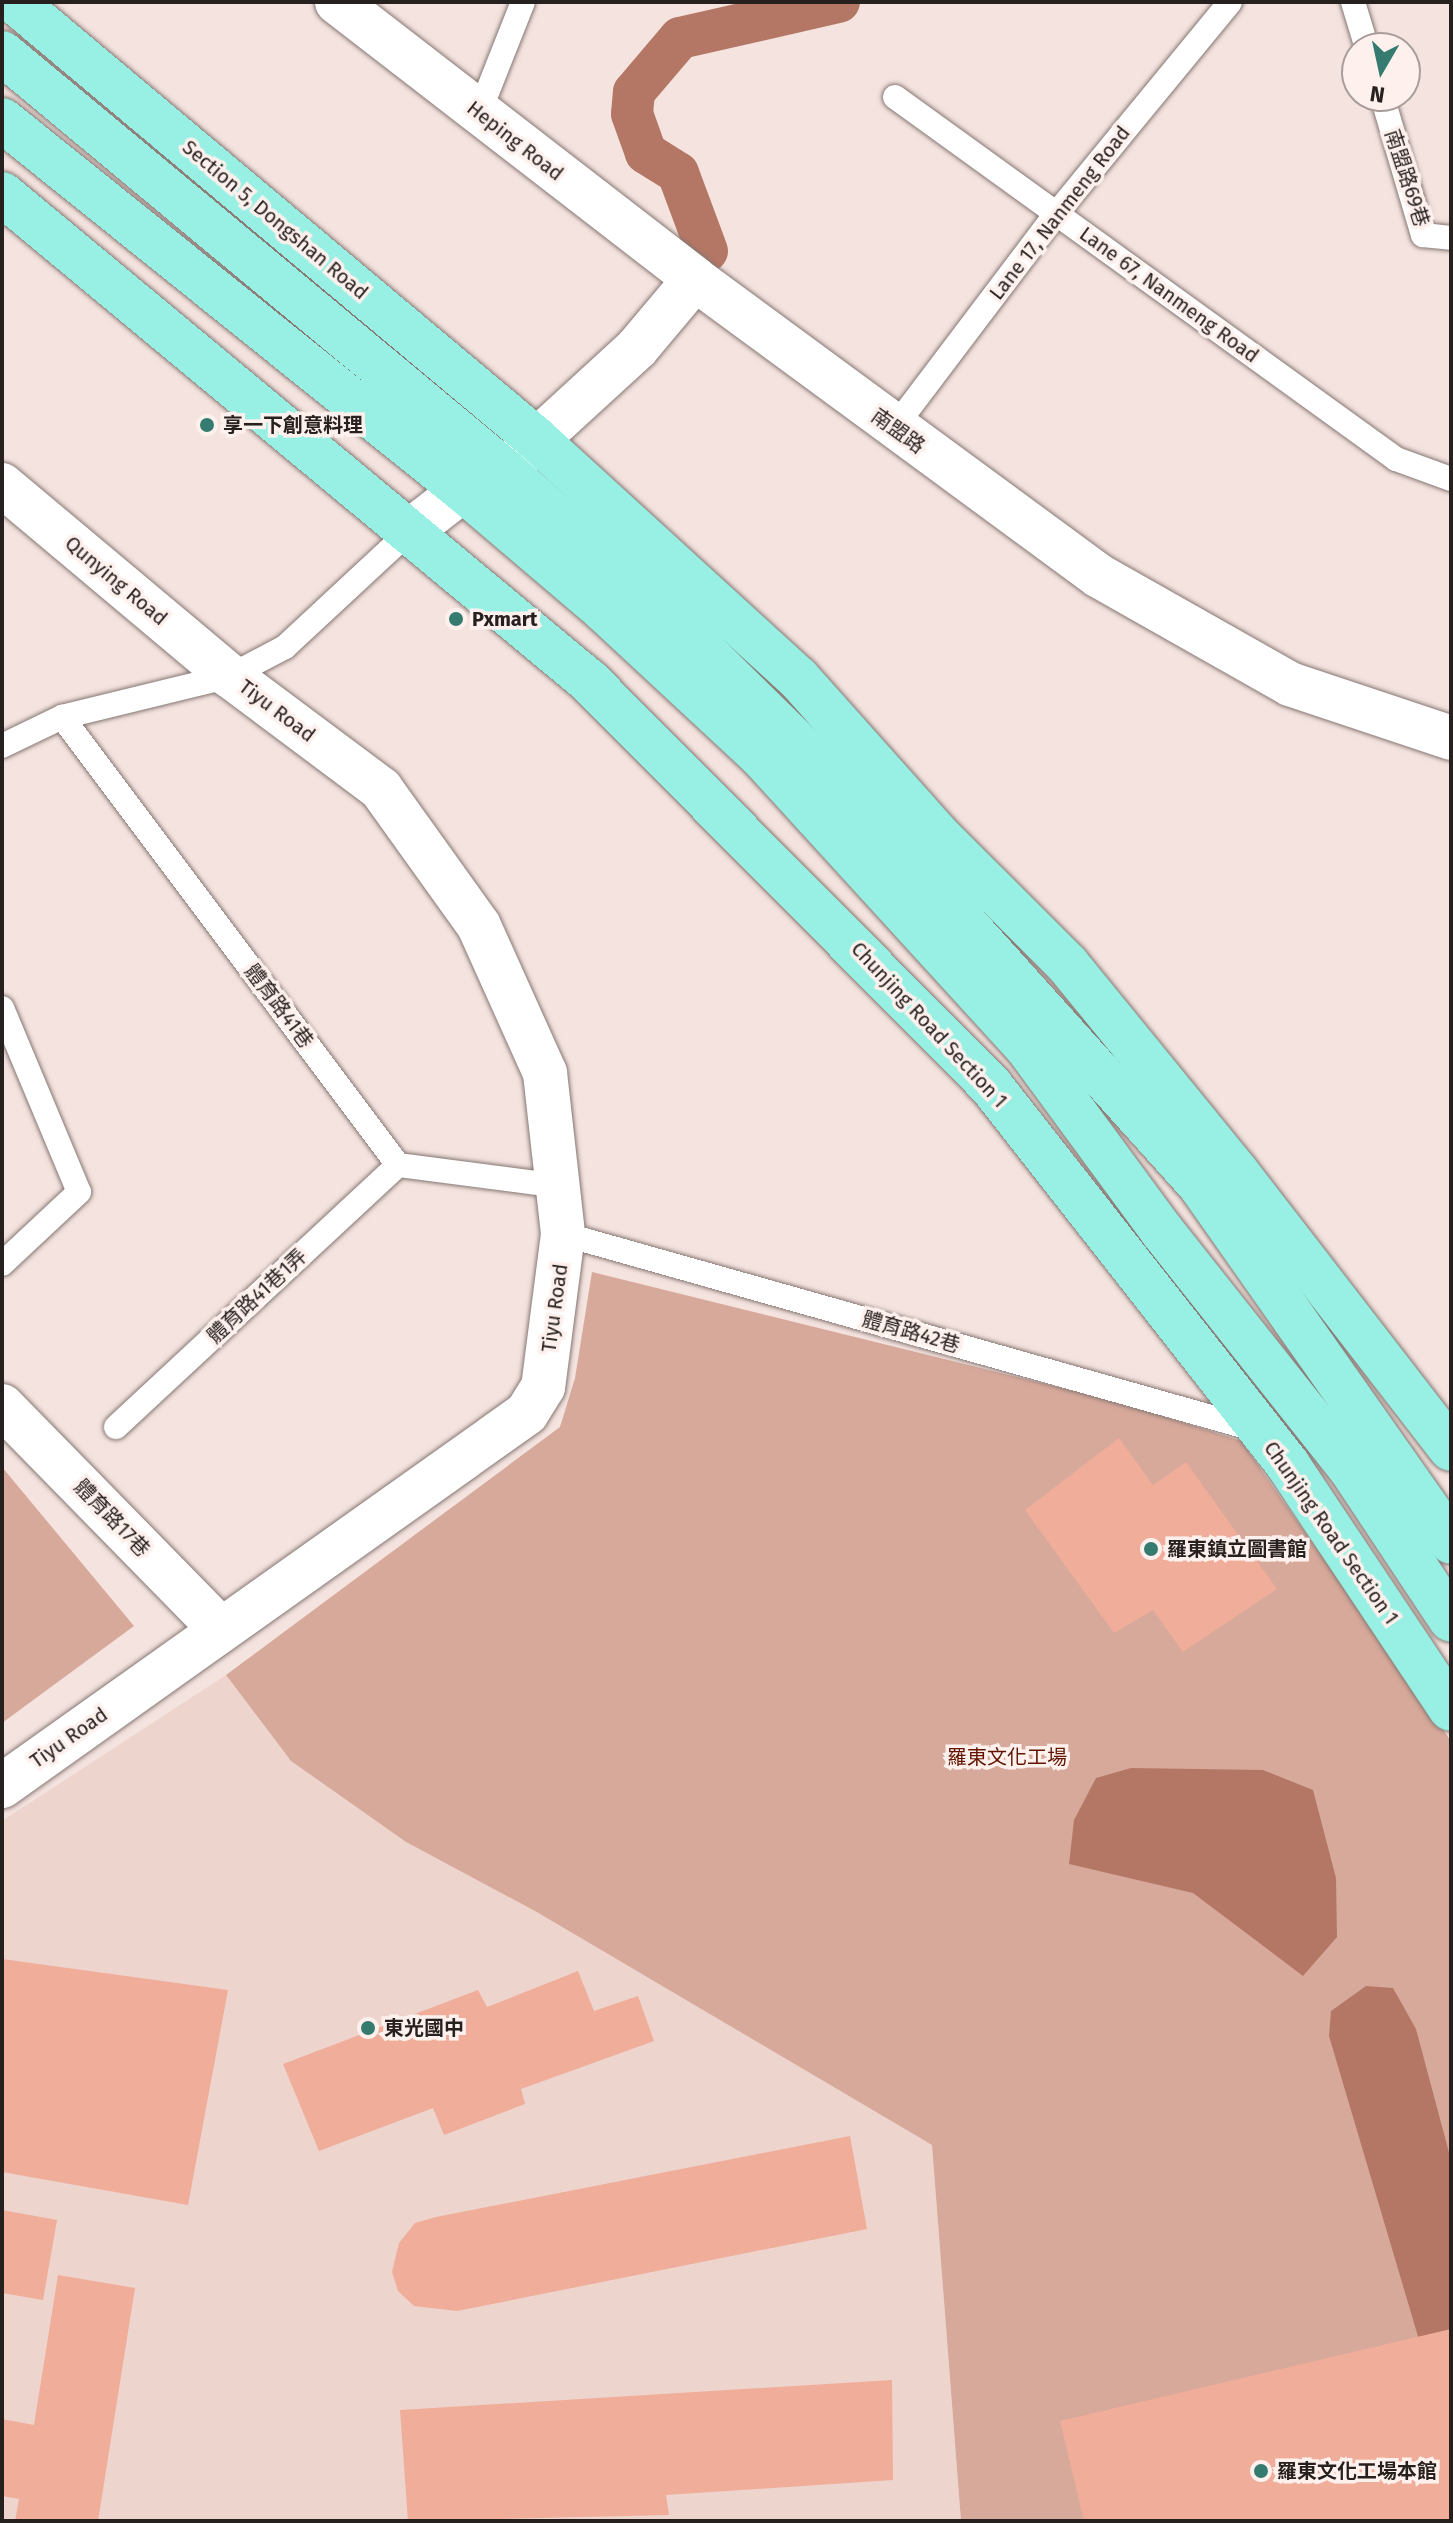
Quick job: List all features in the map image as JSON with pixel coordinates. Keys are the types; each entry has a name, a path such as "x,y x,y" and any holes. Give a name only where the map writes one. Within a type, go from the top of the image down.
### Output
{"main road":[{"name":"Section 5, Dongshan Road","path":"15,2 535,438"},
{"path":"2,53 504,470 663,611 841,786 1200,1185 1451,1542"},
{"path":"2,120 463,490 605,611 760,755 1026,1046 1162,1231 1350,1468 1451,1620"},
{"path":"2,194 410,531"},
{"path":"535,438 798,678 935,832 1067,964 1443,1424"},
{"name":"Chunjing Road Section 1","path":"410,531 590,682 991,1086 1259,1430 1451,1709"}],"street":[{"name":"Heping Road","path":"337,2 695,279"},
{"path":"410,531 463,490 504,470 535,438 637,348 695,279"},
{"name":"南盟路","path":"695,279 1099,576 1290,684 1451,738"},
{"name":"Qunying Road","path":"2,485 230,676"},
{"name":"Tiyu Road","path":"2,1786 527,1413 543,1387 563,1234 545,1073 479,926 381,789 230,676"},
{"name":"體育路17巷","path":"2,1406 221,1630"}],"lane":[{"path":"479,113 523,2"},
{"name":"Lane 17, Nanmeng Road","path":"894,428 1056,214 1230,2"},
{"path":"1353,2 1362,32"},
{"name":"Lane 67, Nanmeng Road","path":"895,97 1396,459 1451,479"},
{"name":"南盟路69巷","path":"1387,112 1423,235 1451,238"},
{"path":"2,746 62,717 230,676 285,647 410,531"},
{"name":"體育路41巷","path":"62,717 398,1165"},
{"path":"2,1008 79,1192 2,1264"},
{"path":"398,1165 559,1186"},
{"name":"體育路41巷1弄","path":"116,1427 398,1165"},
{"name":"體育路42巷","path":"563,1234 1259,1430"}],"shaded area":[{"name":"東光國中","path":"226,1675 291,1761 406,1842 535,1911 932,2145 961,2521 2,2521 2,1821"},
{"path":"1131,1768 1263,1770 1313,1790 1336,1878 1337,1937 1303,1976 1193,1893 1069,1864 1074,1820 1096,1778"},
{"path":"1366,1986 1393,1988 1416,2029 1451,2160 1451,2344 1422,2350 1329,2036 1331,2011"}],"green space":[{"name":"羅東文化工場","path":"592,1272 1122,1403 1241,1441 1451,1741 1451,2521 961,2521 932,2145 535,1911 406,1842 291,1761 226,1675 560,1427 575,1378"},
{"path":"2,1467 134,1626 2,1723"}],"building":[{"name":"羅東鎮立圖書館","path":"1119,1438 1153,1485 1186,1462 1277,1589 1183,1652 1153,1610 1114,1633 1025,1510"},
{"path":"2,1959 228,1990 188,2205 2,2172"},
{"path":"578,1971 594,2011 638,1996 654,2041 521,2089 525,2104 444,2135 433,2108 319,2151 283,2064 478,1990 487,2007"},
{"path":"850,2136 867,2229 457,2311 414,2306 398,2291 392,2272 399,2243 415,2223"},
{"path":"2,2210 57,2220 43,2300 2,2293"},
{"path":"58,2275 135,2288 98,2521 15,2521 19,2499 2,2496 2,2419 34,2425"},
{"name":"羅東文化工場本館","path":"1451,2329 1451,2521 1084,2521 1060,2421"},
{"path":"892,2380 893,2480 666,2495 669,2515 408,2521 400,2410"}],"waterway":[{"path":"707,251 678,173 646,153 632,114 634,92 680,38 839,2"}],"place":[{"name":"享一下創意料理","path":"207,425"},
{"name":"Pxmart","path":"456,619"},
{"name":"羅東鎮立圖書館","path":"1151,1549"},
{"name":"東光國中","path":"368,2028"},
{"name":"羅東文化工場本館","path":"1261,2471"}]}
